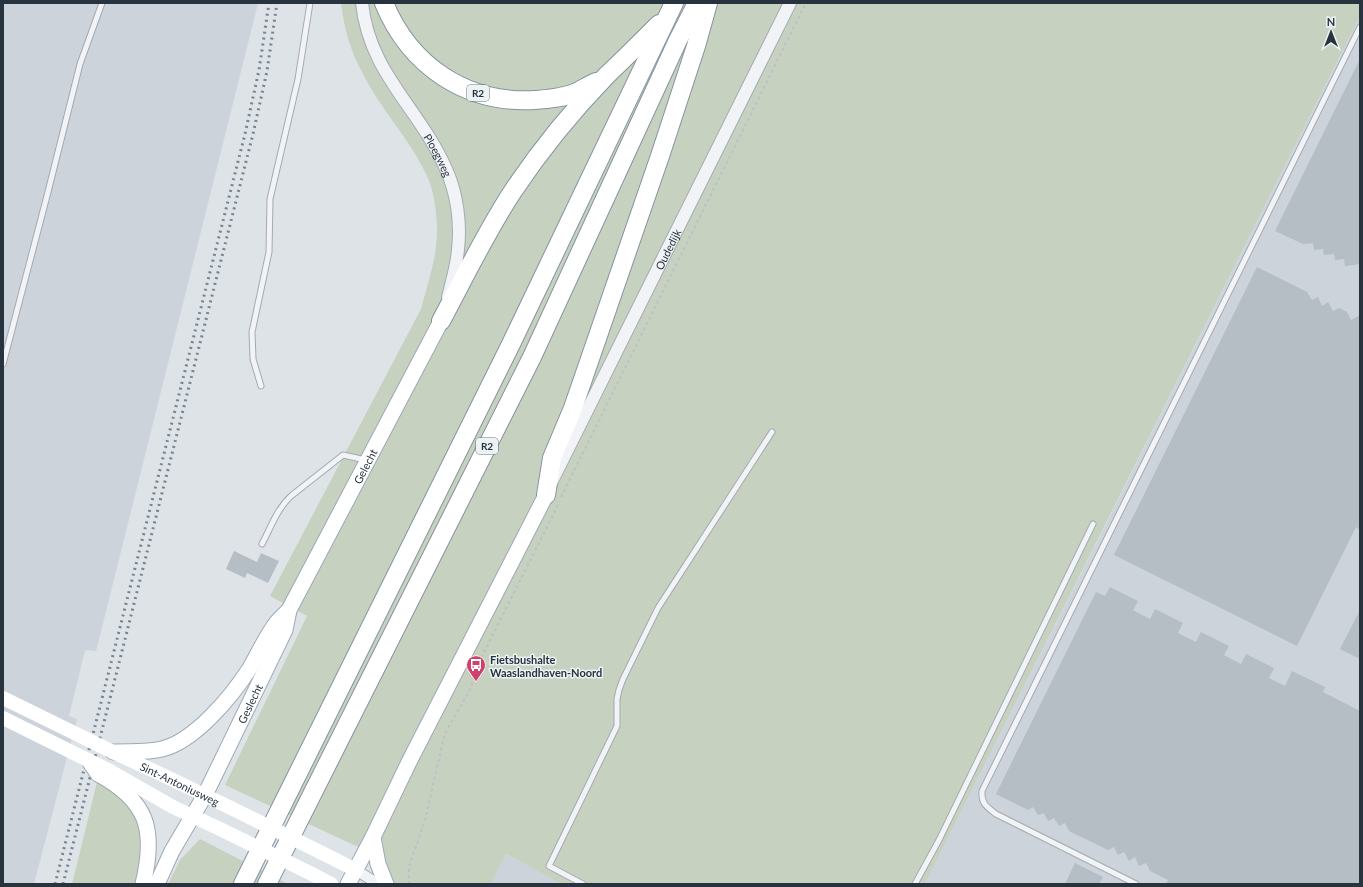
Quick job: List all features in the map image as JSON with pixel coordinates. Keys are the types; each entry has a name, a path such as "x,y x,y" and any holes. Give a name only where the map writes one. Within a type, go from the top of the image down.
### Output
{"highway":[{"name":"R2","path":"384,3 394,25 416,54 441,76 455,84 485,96 517,101 549,99 576,93 607,76"},
{"name":"R2","path":"267,884 532,357 697,3"},
{"path":"546,495 552,458 572,408 660,156 696,46 708,3"},
{"name":"R2","path":"441,321 494,222 514,191 559,131 607,76 672,8"},
{"name":"R2","path":"243,884 511,344 672,8"}],"main road":[{"name":"Gelecht","path":"289,610 441,321"},
{"path":"348,884 374,837 410,762 546,495"},
{"path":"113,752 163,749 178,743 192,733 230,696 249,669 275,625 289,610"},
{"name":"Geslecht","path":"157,884 172,851 205,795 285,630 289,610"},
{"name":"Sint-Antoniusweg","path":"3,698 205,795 356,870"},
{"path":"3,718 89,761 98,774 109,775 138,806 145,820 149,839 148,860 143,884"},
{"name":"Sint-Antoniusweg","path":"109,775 331,884"},
{"path":"374,837 374,850 386,884"}],"street":[{"name":"Ploegweg","path":"362,3 367,33 381,65 433,144 446,169 453,187 458,212 458,249 455,268 441,321"},
{"name":"Oudedijk","path":"546,495 790,3"},
{"path":"356,870 378,884"}],"lane":[{"path":"3,364 80,64 102,3"},
{"path":"261,386 253,359 252,332 269,252 270,199 298,78 310,3"},
{"path":"1136,884 996,814 986,806 982,800 982,791 1360,27"},
{"path":"583,884 549,866 617,726 617,699 623,679 658,608 772,432"},
{"path":"262,544 284,502 343,455 367,460"},
{"path":"915,884 939,840 1093,524"}],"path":[{"path":"409,884 409,867 425,820 444,737 448,726 476,676 476,668 806,3"}],"shaded area":[{"path":"3,3 258,3 96,651 85,650 69,716 77,719 34,884 3,884"},
{"path":"1360,16 1360,884 925,884 1105,526"},
{"path":"506,854 561,884 491,884"}],"green space":[{"path":"341,3 1360,3 1360,16 925,884 561,884 506,854 491,884 393,884 386,860 225,785 307,616 270,596 421,309 436,247 436,213 433,194 427,176 412,149 377,99 358,64 348,39"},
{"path":"97,782 113,789 133,809 143,839 137,884 72,884"},
{"path":"200,839 288,884 168,884 180,860"}],"building":[{"path":"1360,59 1360,264 1345,266 1344,259 1335,260 1334,254 1324,255 1323,249 1314,250 1313,243 1303,244 1275,231"},
{"path":"1257,267 1307,292 1312,300 1318,297 1322,306 1328,302 1333,311 1339,308 1347,312 1351,320 1360,315 1360,530 1356,527 1297,646 1114,555"},
{"path":"234,551 257,562 261,553 279,561 268,583 247,573 245,578 226,569"},
{"path":"1110,587 1138,601 1133,610 1150,619 1155,609 1183,623 1178,633 1196,642 1201,632 1229,646 1224,655 1241,664 1246,654 1274,668 1269,678 1285,686 1292,671 1325,687 1323,692 1360,711 1360,884 1166,884 1168,880 1150,871 1146,863 1139,866 1135,857 1129,861 1124,852 1118,855 1114,847 1108,850 1069,831 1065,823 1059,826 1054,818 1048,821 1044,813 1038,815 1033,807 1028,810 996,794 1096,592 1105,596"},
{"path":"1360,610 1360,659 1340,649"},
{"path":"1075,863 1103,877 1099,884 1065,884"}],"railway":[{"path":"55,884 245,134 259,70 269,3"},
{"path":"63,884 253,134 267,71 277,3"}],"place":[{"name":"Fietsbushalte Waaslandhaven-Noord","path":"476,682"}]}
